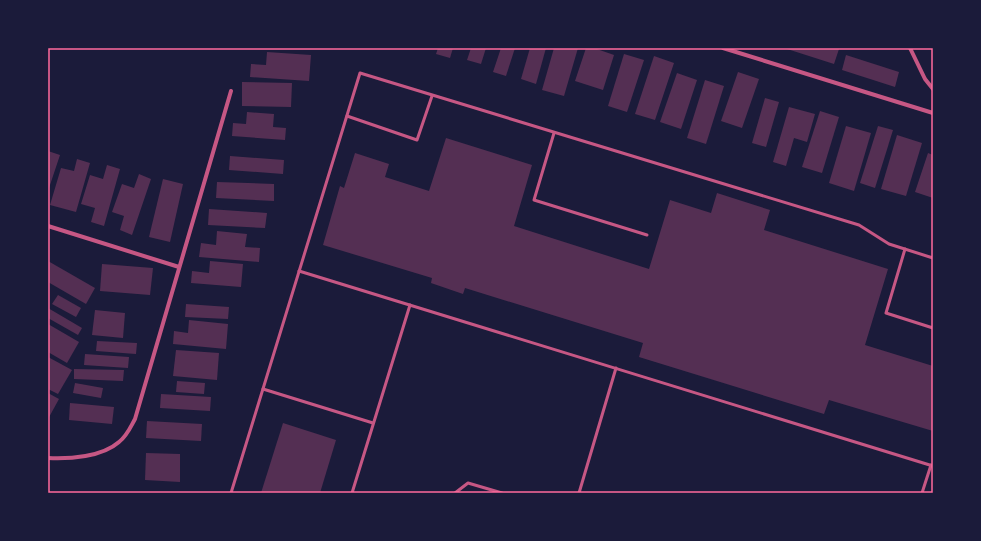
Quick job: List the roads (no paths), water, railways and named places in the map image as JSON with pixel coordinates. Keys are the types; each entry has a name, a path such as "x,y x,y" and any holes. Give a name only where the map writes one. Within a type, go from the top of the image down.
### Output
{"street":[{"path":"723,48 933,112"},
{"path":"910,48 925,79 933,89"},
{"path":"48,458 63,459 94,454 118,443 127,433 135,419 178,267 231,91"},
{"path":"48,226 178,267"}],"lane":[{"path":"231,493 360,74 859,225 889,244 933,258"},
{"path":"347,116 417,140 432,96"},
{"path":"554,133 534,200 647,235"},
{"path":"905,249 886,313 933,328"},
{"path":"299,271 932,466 922,493"},
{"path":"352,493 410,305"},
{"path":"579,493 616,368"},
{"path":"263,389 374,423"},
{"path":"455,493 468,483 502,493"}]}
